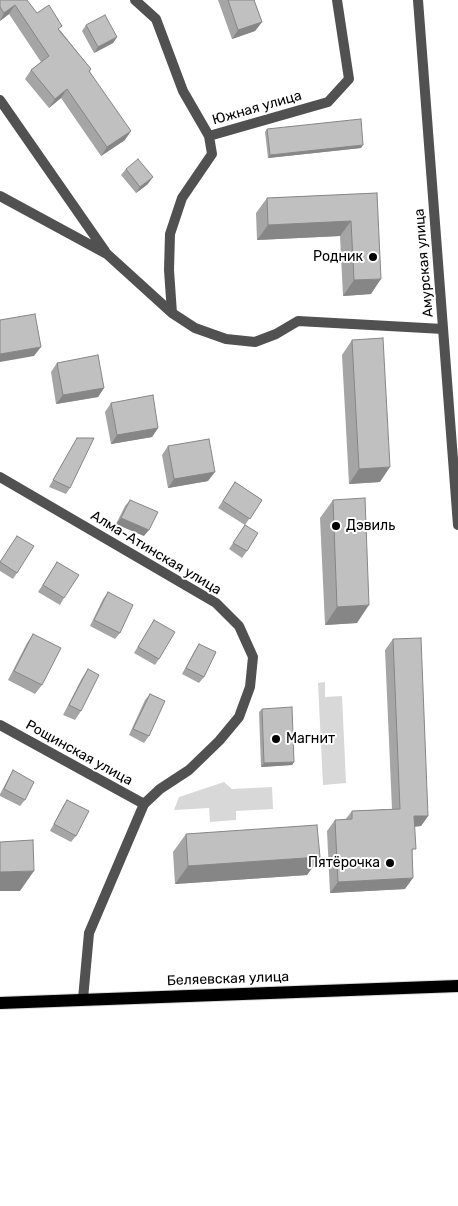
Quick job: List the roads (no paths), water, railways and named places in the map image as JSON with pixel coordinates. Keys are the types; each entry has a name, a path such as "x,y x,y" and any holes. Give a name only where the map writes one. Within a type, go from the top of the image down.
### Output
{"main road":[{"name":"Беляевская улица","path":"0,1003 458,986"}],"street":[{"name":"Южная улица","path":"135,0 156,19 183,91 209,136 328,102 349,79 337,0"},
{"name":"Амурская улица","path":"418,0 458,525"},
{"path":"0,100 107,254 172,313 194,328 226,339 255,342 276,334 298,321 443,329"},
{"path":"172,313 168,270 170,234 182,198 212,154 209,136"},
{"path":"0,196 107,254"},
{"name":"Алма-Атинская улица","path":"0,477 216,604 239,626 253,658 250,687 239,717 219,741 189,770 160,789 144,804"},
{"name":"Рощинская улица","path":"0,725 144,804"},
{"path":"83,999 89,933 144,804"}],"place":[{"name":"Родник","path":"373,257"},
{"name":"Дэвиль","path":"336,526"},
{"name":"Магнит","path":"276,739"},
{"name":"Пятёрочка","path":"390,863"}]}
